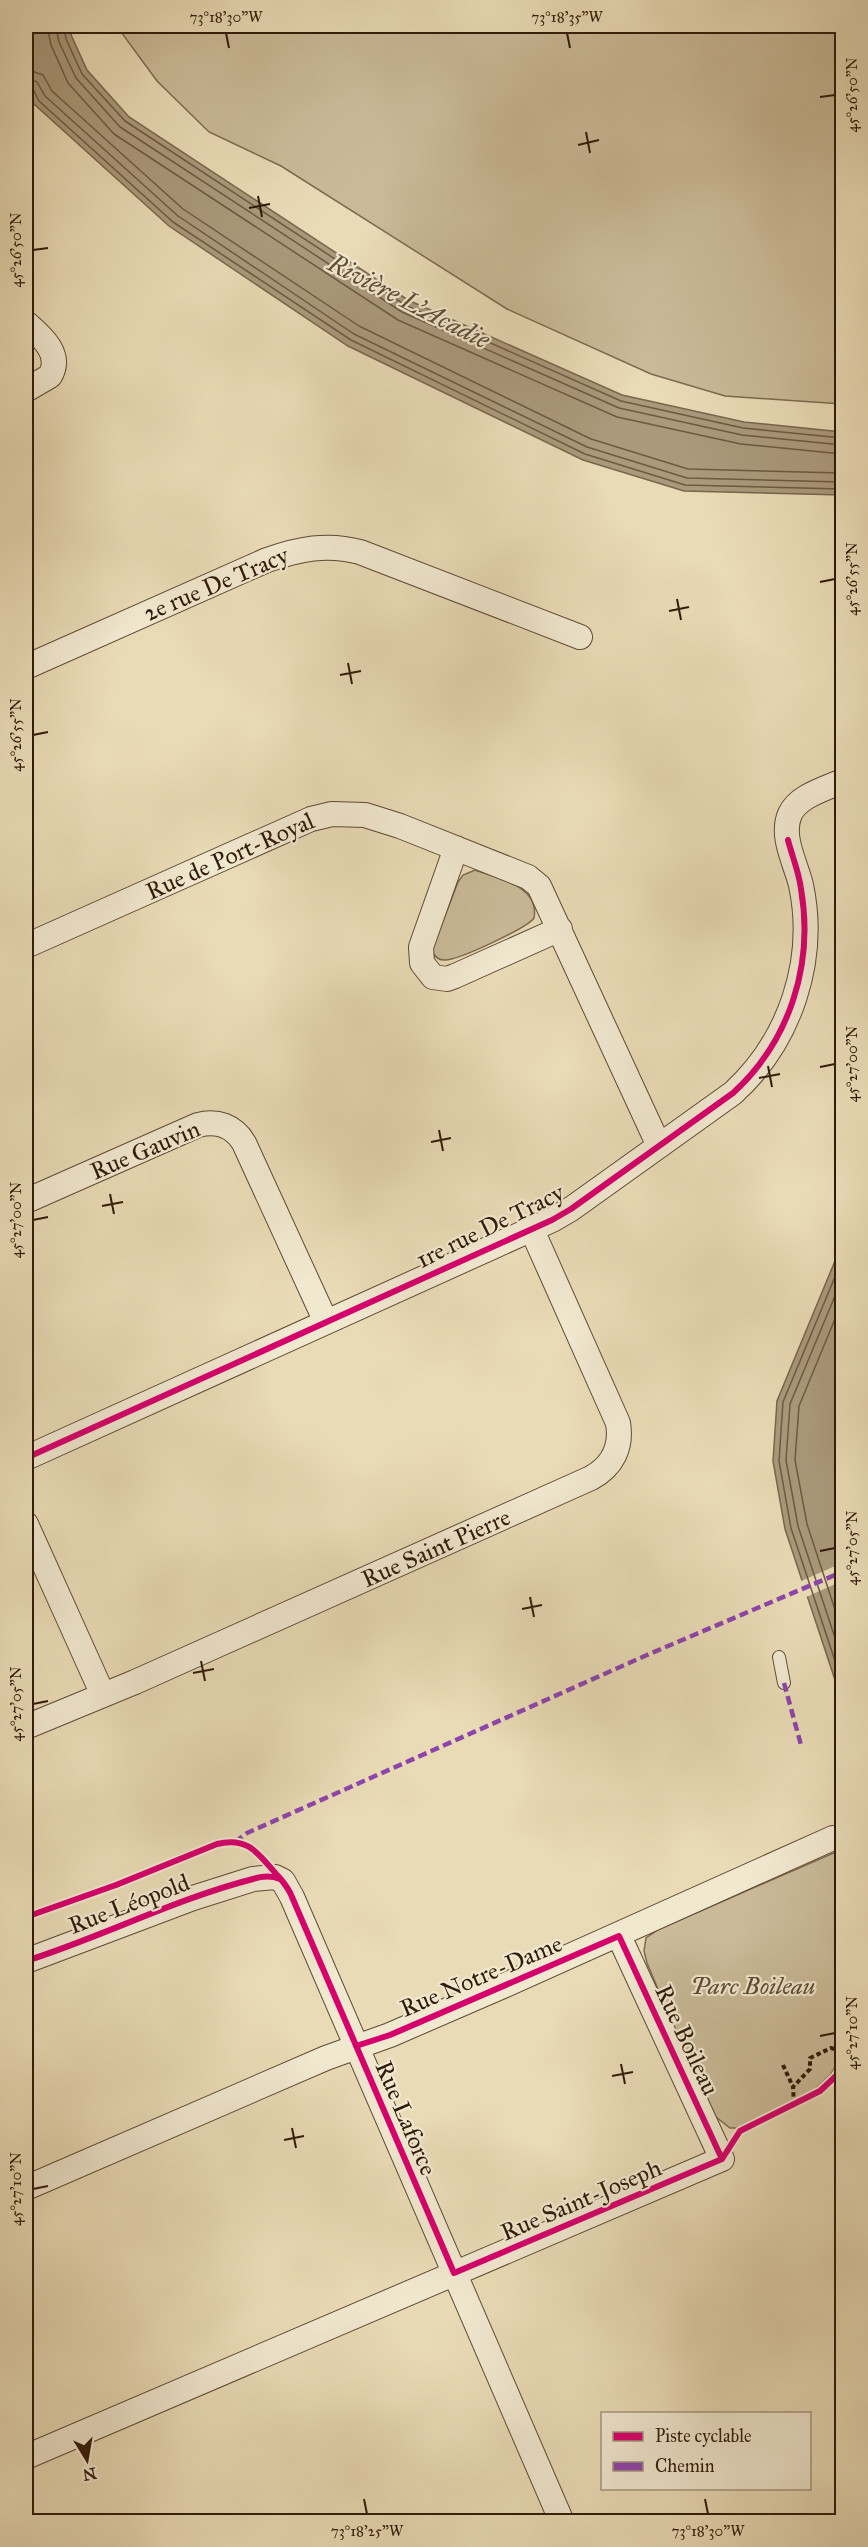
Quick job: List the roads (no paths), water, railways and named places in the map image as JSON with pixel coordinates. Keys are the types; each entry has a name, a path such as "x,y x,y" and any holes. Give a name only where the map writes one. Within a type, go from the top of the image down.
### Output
{"street":[{"path":"26,323 47,342 53,362 50,376 26,390"},
{"name":"2e rue De Tracy","path":"26,667 267,560 298,550 323,546 360,552 580,637"},
{"name":"1re rue De Tracy","path":"26,1458 532,1230 571,1209 744,1082 770,1051 785,1022 801,970 805,929 801,888 788,840 787,822 797,804 843,781"},
{"name":"Rue de Port-Royal","path":"26,946 322,816 343,814 365,816 456,848 534,880 544,893 659,1146"},
{"path":"456,848 421,947 422,963 433,978 455,976 560,929"},
{"name":"Rue Gauvin","path":"26,1201 198,1125 210,1123 226,1126 237,1132 244,1143 326,1322"},
{"name":"Rue Saint Pierre","path":"26,1726 103,1695 591,1478 609,1465 618,1445 618,1423 532,1230"},
{"path":"26,1524 103,1695"},
{"name":"Rue Notre-Dame","path":"26,2188 356,2046 390,2035 620,1936 655,1917 833,1838"},
{"name":"Rue Léopold","path":"26,1961 207,1893 258,1878 275,1876 280,1879"},
{"name":"Rue Laforce","path":"280,1879 292,1897 562,2522"},
{"name":"Rue Boileau","path":"620,1936 722,2159"},
{"name":"Rue Saint-Joseph","path":"26,2457 722,2159"}],"lane":[{"path":"779,1657 784,1683"}],"water":[{"name":"Rivière L'Acadie","path":"26,26 69,26 87,70 129,117 408,300 622,395 744,422 842,432 842,495 684,491 583,460 348,346 169,226 34,104 26,86"},
{"path":"842,1244 842,1701 785,1529 773,1461 777,1401"}],"park label":[{"name":"Parc Boileau","path":"753,1986"}]}
